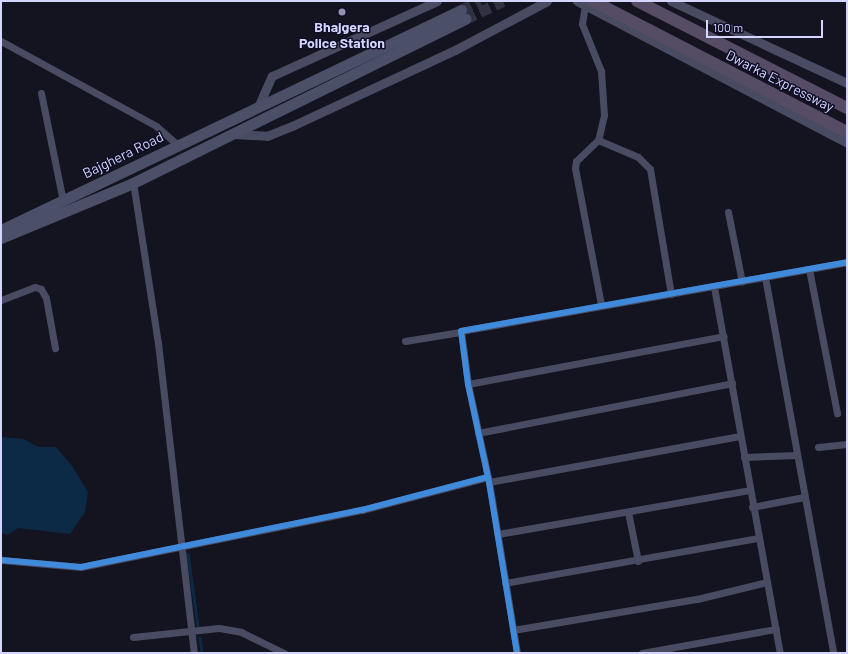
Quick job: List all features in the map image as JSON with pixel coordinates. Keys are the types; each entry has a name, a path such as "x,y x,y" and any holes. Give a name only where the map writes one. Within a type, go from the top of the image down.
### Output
{"highway":[{"name":"Dwarka Expressway","path":"637,1 847,108"},
{"name":"Dwarka Expressway","path":"585,2 847,132"}],"main road":[{"name":"Bajghera Road","path":"1,230 258,107 463,15 233,134"},
{"path":"1,238 133,182 233,134"},
{"path":"98,184 101,196"}],"street":[{"path":"258,107 272,76 437,1"},
{"path":"233,134 267,136 292,126 455,50 546,1"},
{"path":"671,1 847,83"},
{"path":"602,304 574,168 576,161 598,140 604,115 601,71 582,24 585,2 847,143"},
{"path":"1,42 156,126 178,145"},
{"path":"41,94 63,201"},
{"path":"598,140 638,157 650,169 671,294"},
{"path":"133,182 158,344 180,548 194,653"},
{"path":"728,212 742,282"},
{"path":"405,341 460,332 602,304 714,287 847,262"},
{"path":"809,269 837,413"},
{"path":"765,277 804,497 834,653"},
{"path":"1,300 35,287 41,289 46,298 55,348"},
{"path":"714,287 724,336 757,538 780,653"},
{"path":"460,332 468,384 498,534 517,653"},
{"path":"468,384 724,336"},
{"path":"478,433 732,383"},
{"path":"1,560 76,568 362,510 488,479 740,436"},
{"path":"818,447 847,444"},
{"path":"744,457 797,455"},
{"path":"498,534 749,490"},
{"path":"752,507 804,497"},
{"path":"628,512 638,561"},
{"path":"505,583 638,561 757,538"},
{"path":"513,630 697,599 767,582"},
{"path":"134,637 191,629 231,630 284,653"},
{"path":"642,653 776,629"}],"water":[{"path":"1,437 24,439 38,447 56,447 72,466 88,492 85,512 70,534 18,528 7,535 1,533"}],"waterway":[{"path":"188,554 198,626"},
{"path":"200,638 202,653"}],"tunnel":[{"path":"461,10 480,1"},
{"path":"465,19 503,1"}],"cycle path":[{"path":"517,653 489,482 468,384 461,331 847,262"},
{"path":"1,560 81,567 362,510 488,477"}],"place":[{"name":"Bhajgera Police Station","path":"342,12"}]}
